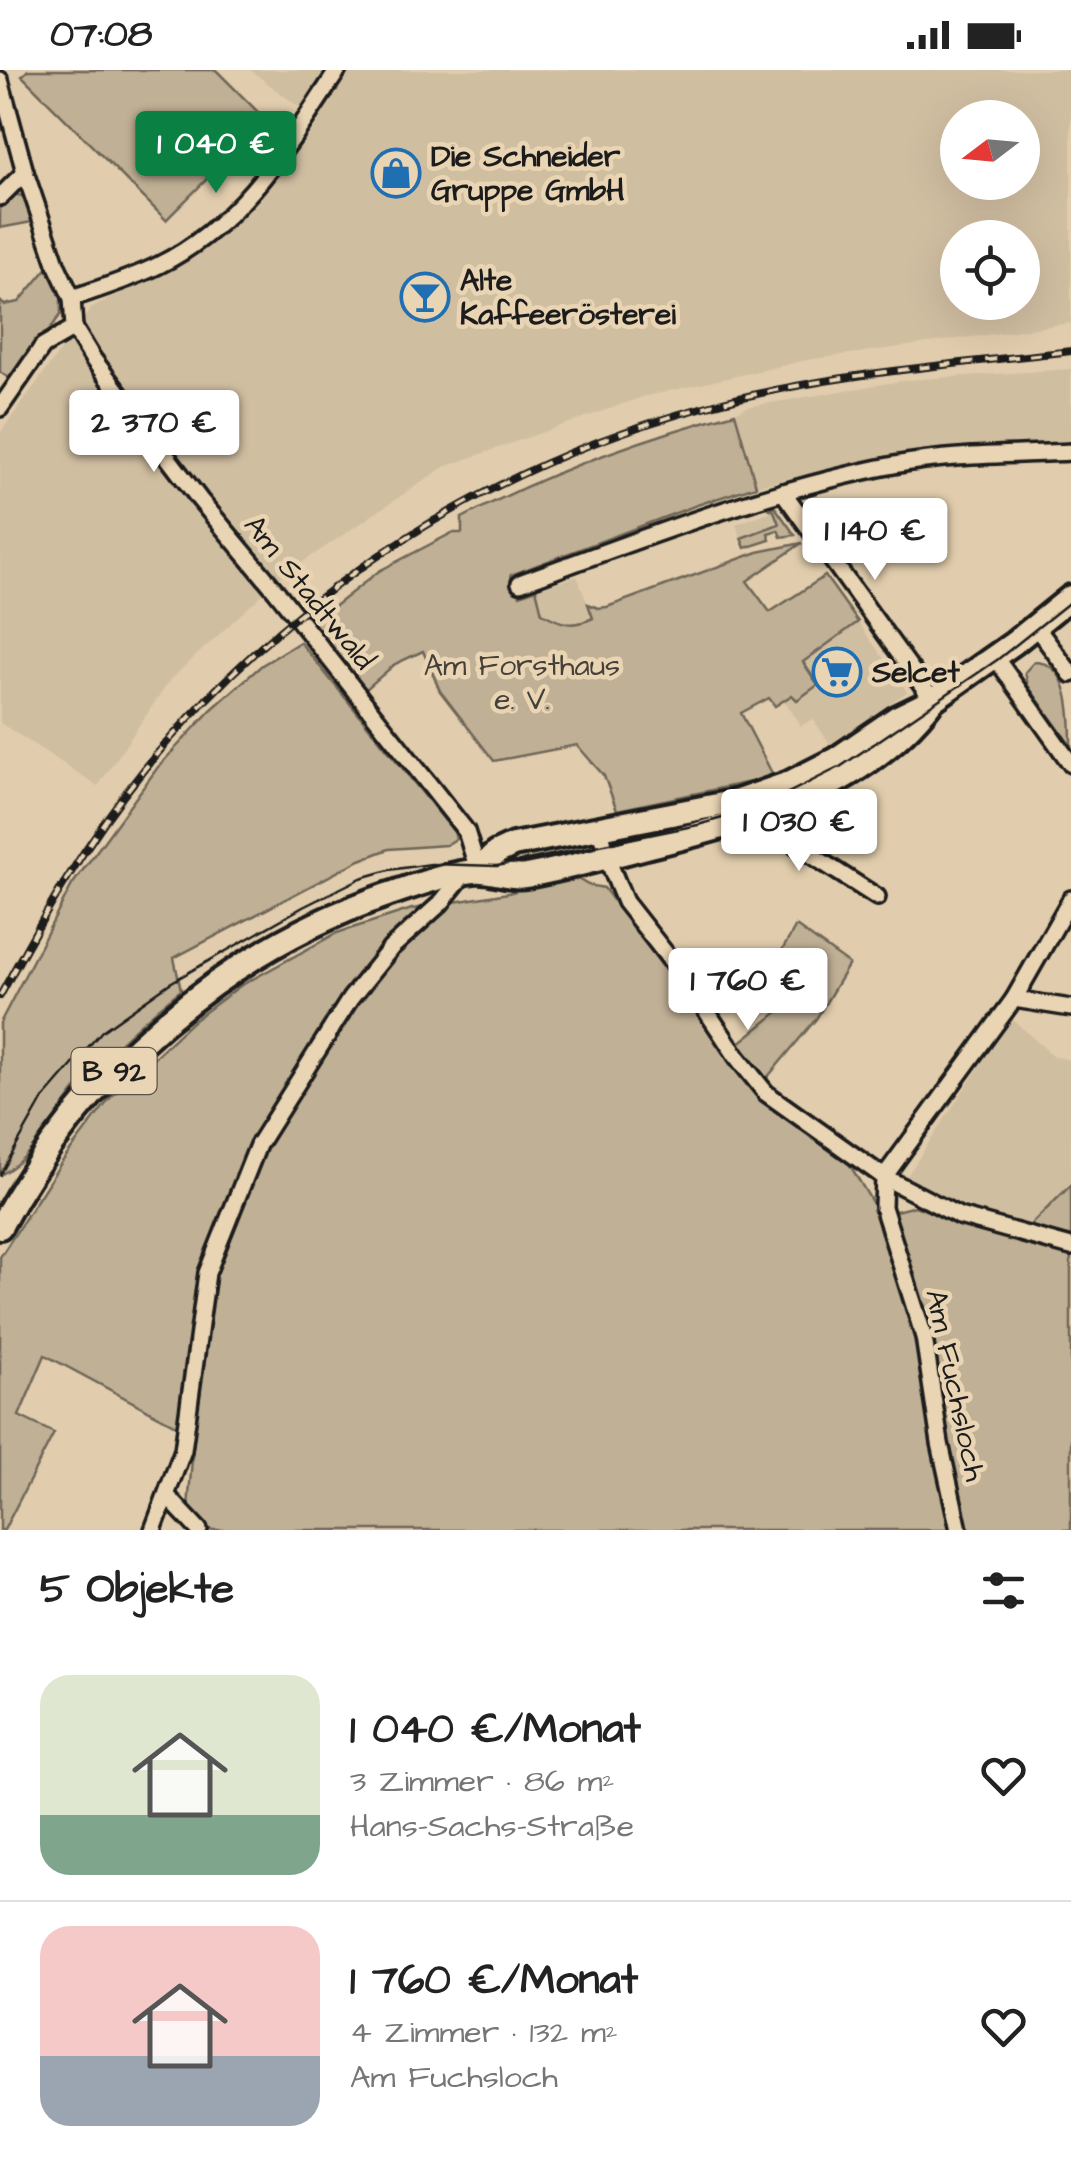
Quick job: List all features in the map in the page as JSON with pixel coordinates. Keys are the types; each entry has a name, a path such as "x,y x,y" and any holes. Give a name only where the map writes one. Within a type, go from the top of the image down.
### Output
{"main road":[{"name":"B 92","path":"0,1227 53,1142 87,1102 133,1052 182,1008 238,968 324,920 376,898 472,871 496,852 514,845 738,801 787,784 933,700 1036,627 1071,597"},
{"name":"B 92","path":"472,871 522,877 764,816 814,793 905,735 933,700"}],"street":[{"path":"72,298 162,264 218,224 272,170 338,70"},
{"name":"Am Stadtwald","path":"1,84 25,172 72,298 74,328 113,388 200,500 466,830 472,871"},
{"path":"0,197 25,172"},
{"path":"0,408 44,346 74,328"},
{"path":"520,583 782,492 898,464 1071,452"},
{"path":"782,492 933,700"},
{"path":"1036,627 1071,674"},
{"path":"995,657 1071,764"},
{"path":"764,816 774,831 876,897"},
{"path":"600,827 607,858 625,902 766,1093 884,1177 958,1216 1071,1247"},
{"path":"153,1530 183,1450 206,1272 258,1145 350,999 391,948 472,871"},
{"path":"884,1177 1014,999 1071,899"},
{"path":"1014,999 1071,1008"},
{"name":"Am Fuchsloch","path":"884,1177 883,1207 924,1338 940,1444 959,1530"},
{"path":"167,1496 199,1530"}],"shaded area":[{"path":"250,70 1071,70 1071,323 807,360 643,397 444,467 282,576 170,680 98,786 0,723 0,433 92,307 183,262 231,228 260,200 319,122"},
{"path":"1071,369 1071,446 896,454 756,486 735,413 747,407 907,380"},
{"path":"774,510 779,524 741,538 736,524"},
{"path":"577,576 593,618 578,625 563,625 542,613 536,589"},
{"path":"858,622 907,692 830,744 813,719 801,726 784,700 793,695 796,700 818,684 802,662"},
{"path":"1011,1018 1053,1056 1071,1060 1071,1185 1025,1230 982,1219 903,1182"}],"green space":[{"path":"28,70 216,70 266,120 166,220 22,76"},
{"path":"13,194 27,197 37,221 0,228 0,205"},
{"path":"50,265 61,294 61,314 0,399 10,379 0,372 0,301 4,305 19,302"},
{"name":"Am Forsthaus e. V.","path":"735,413 756,486 511,575 520,595 536,589 542,613 573,624 593,618 588,604 607,607 758,552 802,543 747,581 770,612 825,576 858,622 803,662 818,685 797,700 792,695 775,706 769,698 741,713 774,777 617,810 604,776 577,745 494,761 440,691 423,651 395,664 365,690 313,623 379,571 452,533 462,533 462,518 495,501 596,458"},
{"path":"775,507 795,535 781,537 778,530 768,533 770,540 745,548 741,538 779,524 770,509"},
{"path":"300,642 456,839 446,845 389,849 360,860 174,958 181,990 105,1058 34,1146 0,1175 0,1023 72,885 158,767 211,710 262,665"},
{"path":"1034,662 1046,664 1062,681 1069,706 1071,746 1028,686 1025,672"},
{"path":"571,875 588,885 604,888 739,1069 850,1165 876,1209 892,1212 915,1206 979,1231 1020,1240 1025,1230 1071,1185 1071,1530 211,1530 188,1508 194,1435 45,1355 19,1416 54,1433 4,1530 0,1530 0,1257 61,1163 111,1097 193,1021 240,986 337,933 412,909 508,893"},
{"path":"796,926 849,964 816,1019 766,1079 738,1044 785,1006 763,984"}],"tram line":[{"path":"0,1175 43,1099 102,1031 170,983 303,907 361,878 389,870 431,864 497,866 698,825 760,807 840,767 997,660 1071,601"}],"railway":[{"path":"0,996 66,881 142,772 198,708 260,648 325,594 394,545 467,502 544,464 704,407 840,378 1071,351"}],"place":[{"name":"Die Schneider Gruppe GmbH","path":"396,173"},
{"name":"Alte Kaffeerösterei","path":"425,297"},
{"name":"Selcet","path":"837,672"}]}
